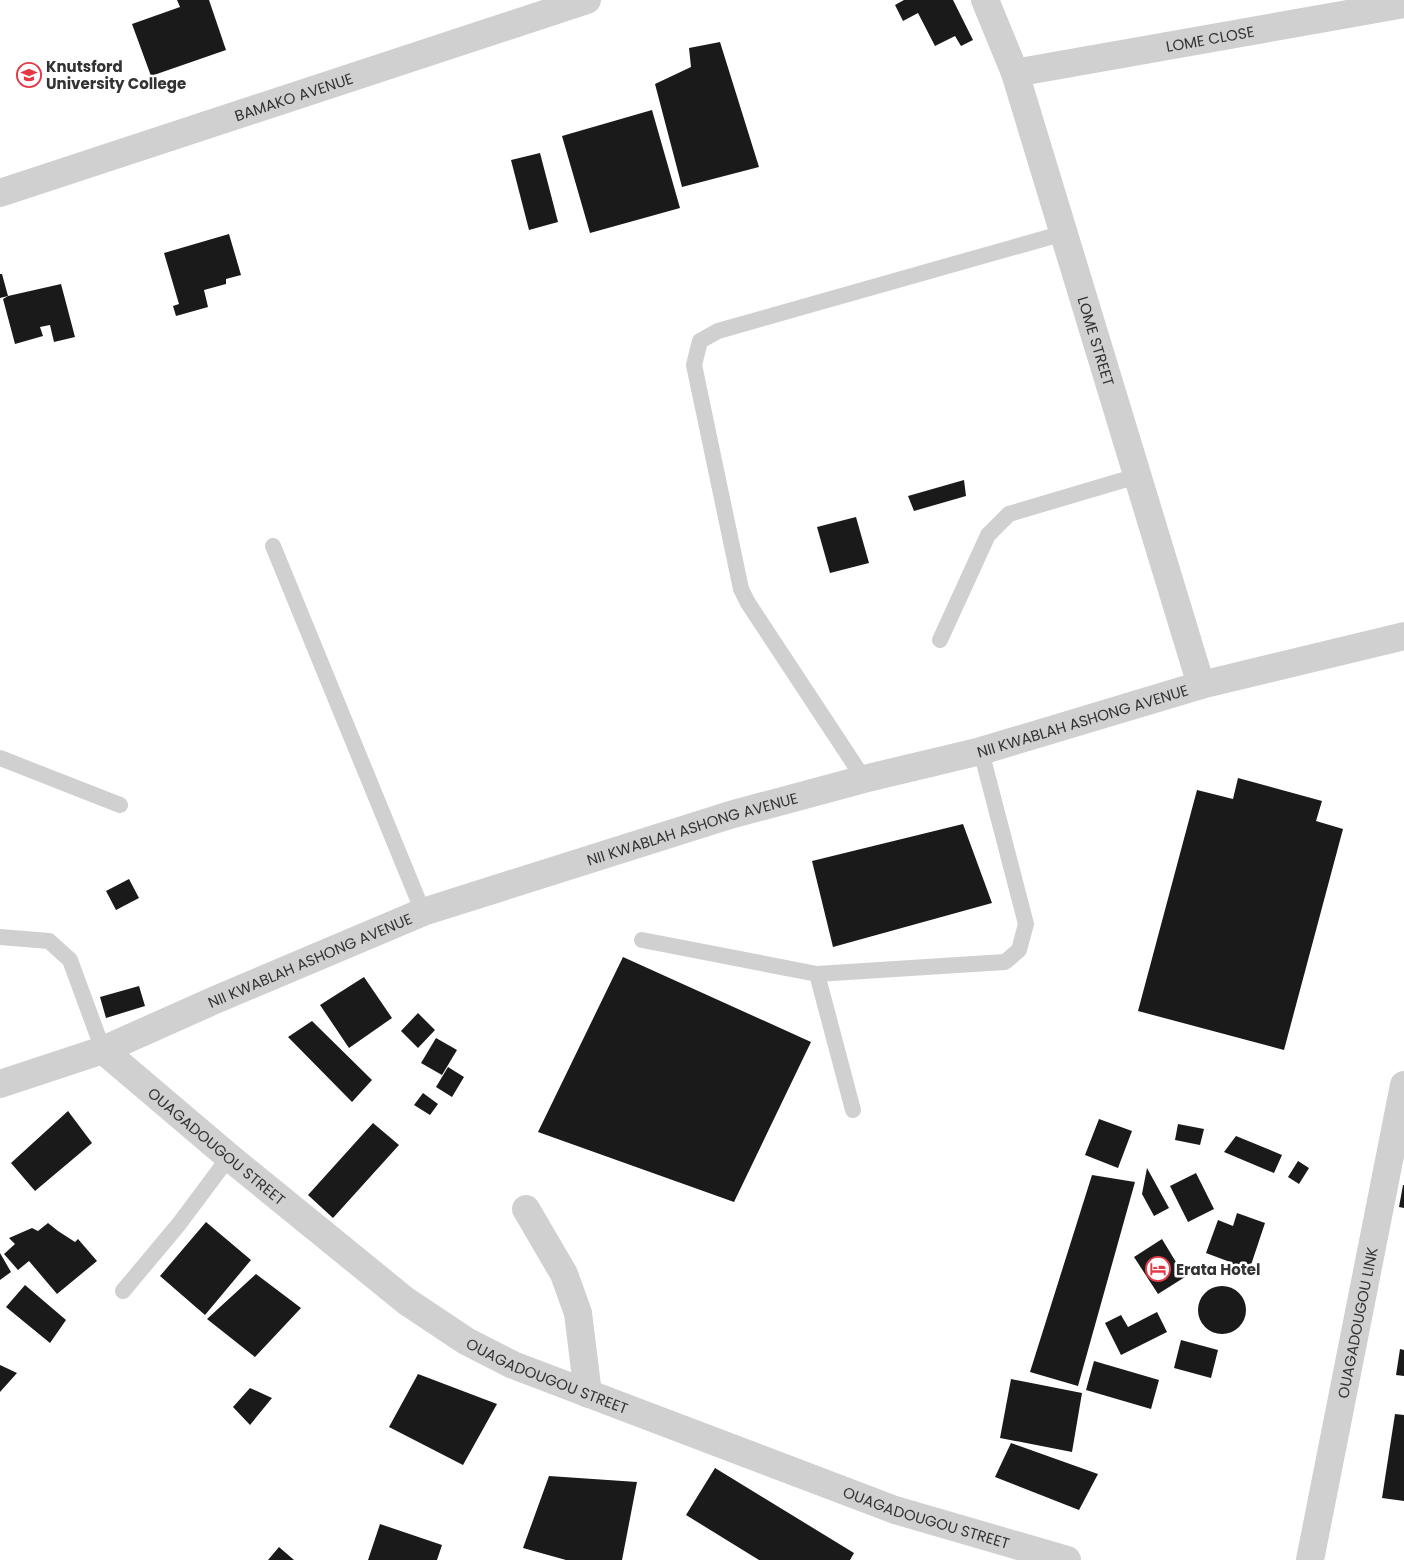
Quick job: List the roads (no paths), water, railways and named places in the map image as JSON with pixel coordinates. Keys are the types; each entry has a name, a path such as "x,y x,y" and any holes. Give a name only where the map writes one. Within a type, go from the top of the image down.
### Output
{"street":[{"name":"BAMAKO AVENUE","path":"0,193 587,0"},
{"name":"LOME STREET","path":"985,0 1015,73 1201,685"},
{"name":"LOME CLOSE","path":"1015,73 1373,5 1404,4"},
{"name":"NII KWABLAH ASHONG AVENUE","path":"0,1084 103,1050 215,1000 423,912 730,815 864,779 982,751 1201,685 1404,636"},
{"name":"OUAGADOUGOU STREET","path":"103,1050 229,1157 413,1306 466,1341 513,1366 895,1510 1067,1560"},
{"name":"OUAGADOUGOU LINK","path":"1310,1560 1404,1085"},
{"path":"526,1208 564,1274 578,1313 588,1394"}],"lane":[{"path":"864,779 748,603 741,589 694,366 700,341 718,331 1064,233"},
{"path":"940,640 988,535 1009,514 1137,476"},
{"path":"273,546 423,912"},
{"path":"642,940 817,974 1005,962 1019,950 1026,924 982,751"},
{"path":"0,758 120,805"},
{"path":"0,937 49,942 70,960 103,1050"},
{"path":"817,974 853,1110"},
{"path":"124,1291 179,1224 229,1157"}],"place":[{"name":"Knutsford University College","path":"29,75"},
{"name":"Erata Hotel","path":"1158,1269"}]}
